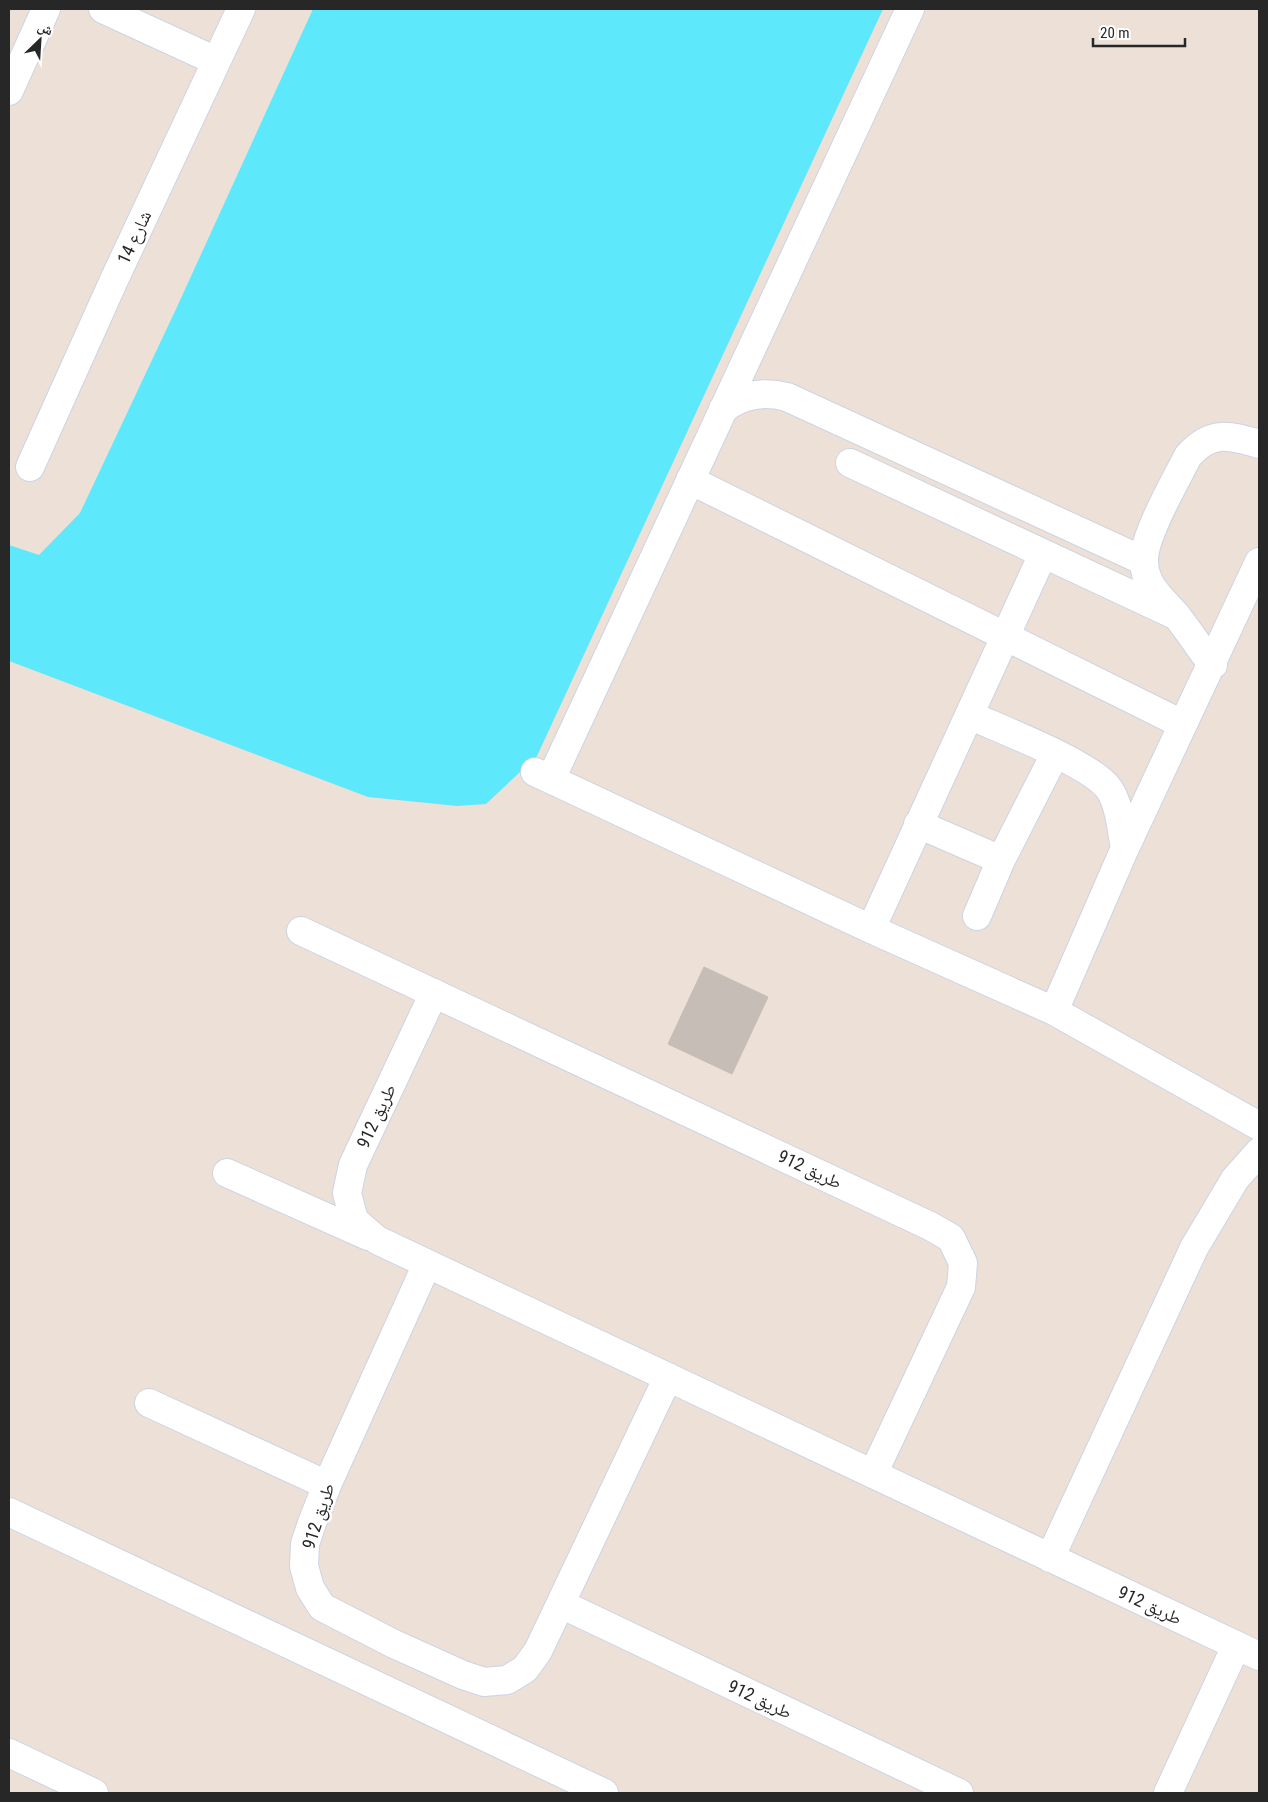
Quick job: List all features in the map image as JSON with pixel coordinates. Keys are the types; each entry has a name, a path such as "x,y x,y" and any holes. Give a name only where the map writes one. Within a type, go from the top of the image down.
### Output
{"street":[{"path":"12,75 46,9"},
{"path":"103,9 216,61"},
{"name":"شارع 14","path":"30,467 114,280 241,9"},
{"path":"910,9 690,480 543,776 1054,1011 1259,1126"},
{"path":"723,409 734,401 760,393 787,397 1144,561"},
{"path":"1212,665 1177,616 1150,584 1144,561 1145,549 1151,532 1188,456 1195,447 1216,437 1228,436 1259,444"},
{"path":"850,463 1177,616"},
{"path":"690,480 1182,724"},
{"path":"871,928 1042,554"},
{"path":"1054,1011 1125,848 1259,562"},
{"path":"969,715 1055,754 1097,776 1108,788 1114,799 1125,848"},
{"path":"977,916 1002,860 1055,754"},
{"path":"918,824 1002,860"},
{"name":"طريق 912","path":"301,931 930,1226 951,1238 963,1263 961,1287 873,1474"},
{"name":"طريق 912","path":"434,993 353,1165 347,1194 354,1220 377,1240 427,1264 1050,1558 1252,1650 1168,1793"},
{"path":"1050,1558 1194,1248 1235,1179 1259,1152"},
{"path":"227,1173 377,1240"},
{"name":"طريق 912","path":"427,1264 327,1485 305,1544 304,1566 310,1588 322,1607 394,1644 463,1675 484,1682 506,1680 526,1669 538,1650 561,1604 668,1377"},
{"path":"149,1403 327,1485"},
{"path":"9,1512 604,1793"},
{"name":"طريق 912","path":"561,1604 959,1793"},
{"path":"9,1753 94,1793"}],"water":[{"path":"313,9 883,9 537,756 486,804 457,806 368,797 9,661 9,545 39,555 80,513 177,307"}],"building":[{"path":"704,967 768,997 732,1074 668,1044"}]}
